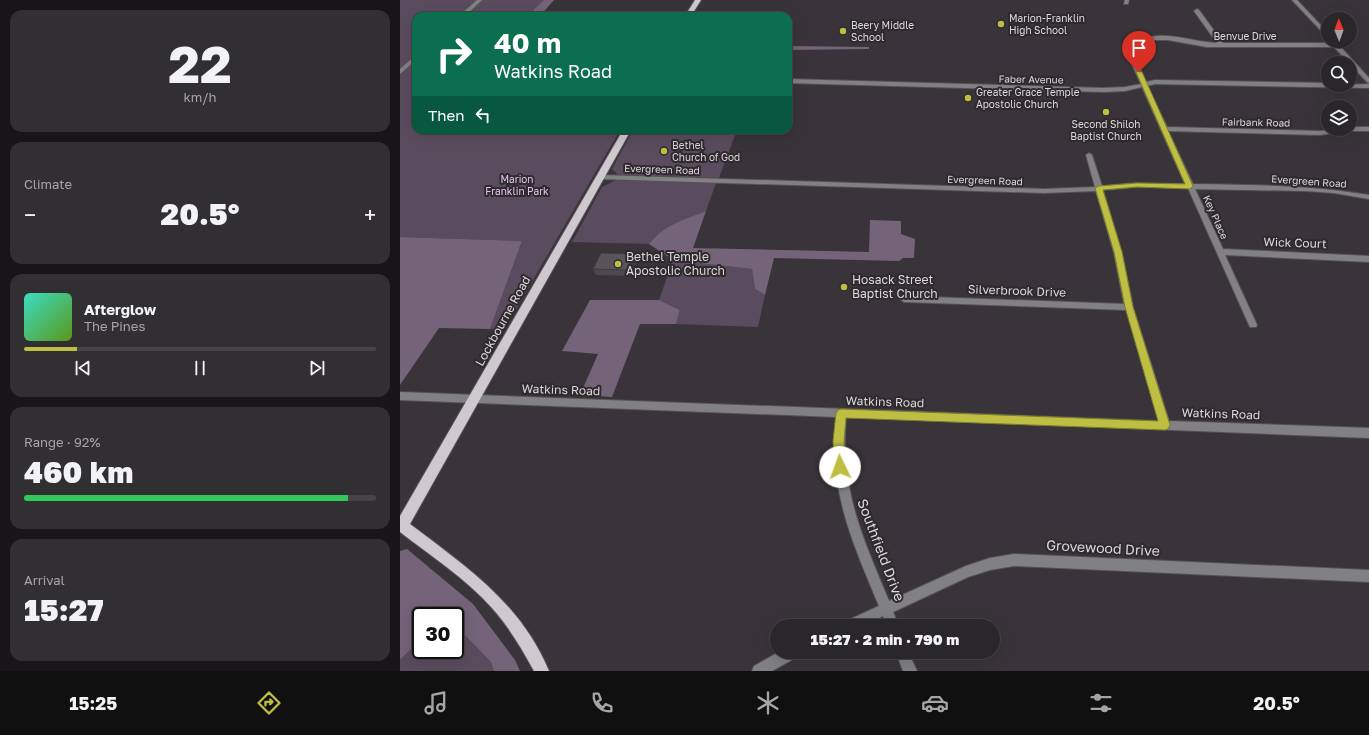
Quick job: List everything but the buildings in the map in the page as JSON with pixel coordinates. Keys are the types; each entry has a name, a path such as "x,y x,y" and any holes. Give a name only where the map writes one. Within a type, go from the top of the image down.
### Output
{"main road":[{"path":"690,12 698,0"},
{"name":"Lockbourne Road","path":"401,524 625,134"},
{"path":"401,524 471,578 489,595 524,641 542,671"}],"street":[{"path":"466,12 480,0"},
{"path":"1294,0 1321,29"},
{"path":"1197,11 1221,45"},
{"name":"Benvue Drive","path":"1154,38 1168,38 1194,44 1221,45 1321,43"},
{"name":"Key Place","path":"1154,38 1148,41 1132,58 1253,325"},
{"path":"1339,48 1369,81"},
{"path":"400,72 412,61"},
{"name":"Faber Avenue","path":"792,81 1103,90 1125,89 1144,84 1167,82 1369,86"},
{"name":"Fairbank Road","path":"1164,129 1321,133"},
{"name":"Fairbank Road","path":"1357,129 1369,129"},
{"path":"1088,155 1118,252 1129,307 1165,425"},
{"name":"Evergreen Road","path":"600,177 1044,192 1068,192 1137,185 1306,189 1334,191 1369,197"},
{"name":"Wick Court","path":"1219,252 1331,256 1369,260"},
{"name":"Silverbrook Drive","path":"904,299 1129,307"},
{"name":"Watkins Road","path":"400,396 1369,433"},
{"name":"Southfield Drive","path":"841,413 839,457 845,501 890,619"},
{"name":"Grovewood Drive","path":"864,619 966,572 990,564 1014,560 1369,576"},
{"path":"759,671 780,659"},
{"path":"905,659 910,671"}],"green space":[{"path":"400,0 477,0 464,12 412,12 412,60 400,70"},
{"path":"482,0 544,0 531,12 468,12"},
{"name":"Marion Franklin Park","path":"412,64 412,134 618,134 504,330 490,329 522,241 400,237 400,75"},
{"path":"631,134 736,134 719,178 618,175 612,169"},
{"path":"616,180 716,183 706,211 668,227 655,237 649,244 572,242 602,187"},
{"path":"673,260 752,269 755,289 765,295 758,327 676,324 680,310 659,300"},
{"path":"464,634 491,662 494,671 400,671 400,660 412,648 412,659 464,659"}],"shaded area":[{"path":"544,0 554,0 544,12 531,12"},
{"path":"792,46 869,47 869,49 792,50"},
{"path":"706,211 693,248 869,252 870,220 901,221 901,234 915,239 914,258 903,258 899,261 774,258 765,295 755,289 752,269 673,260 649,244 655,237 668,227"},
{"path":"400,237 522,241 490,329 439,328 400,385"},
{"path":"590,300 659,300 680,310 676,324 640,324 612,397 580,395 598,354 562,351"},
{"path":"407,549 473,604 515,660 520,671 494,671 491,662 464,634 464,607 412,607 412,648 400,660 400,551"}],"place":[{"name":"Marion-Franklin High School","path":"1001,24"},
{"name":"Beery Middle School","path":"843,31"},
{"name":"Greater Grace Temple Apostolic Church","path":"968,98"},
{"name":"Second Shiloh Baptist Church","path":"1106,112"},
{"name":"Bethel Church of God","path":"664,151"},
{"name":"Bethel Temple Apostolic Church","path":"618,264"},
{"name":"Hosack Street Baptist Church","path":"844,287"}],"route":[{"path":"840,467 839,441 841,413 1165,425 1129,307 1118,252 1099,188 1137,185 1190,186 1139,72"}]}
